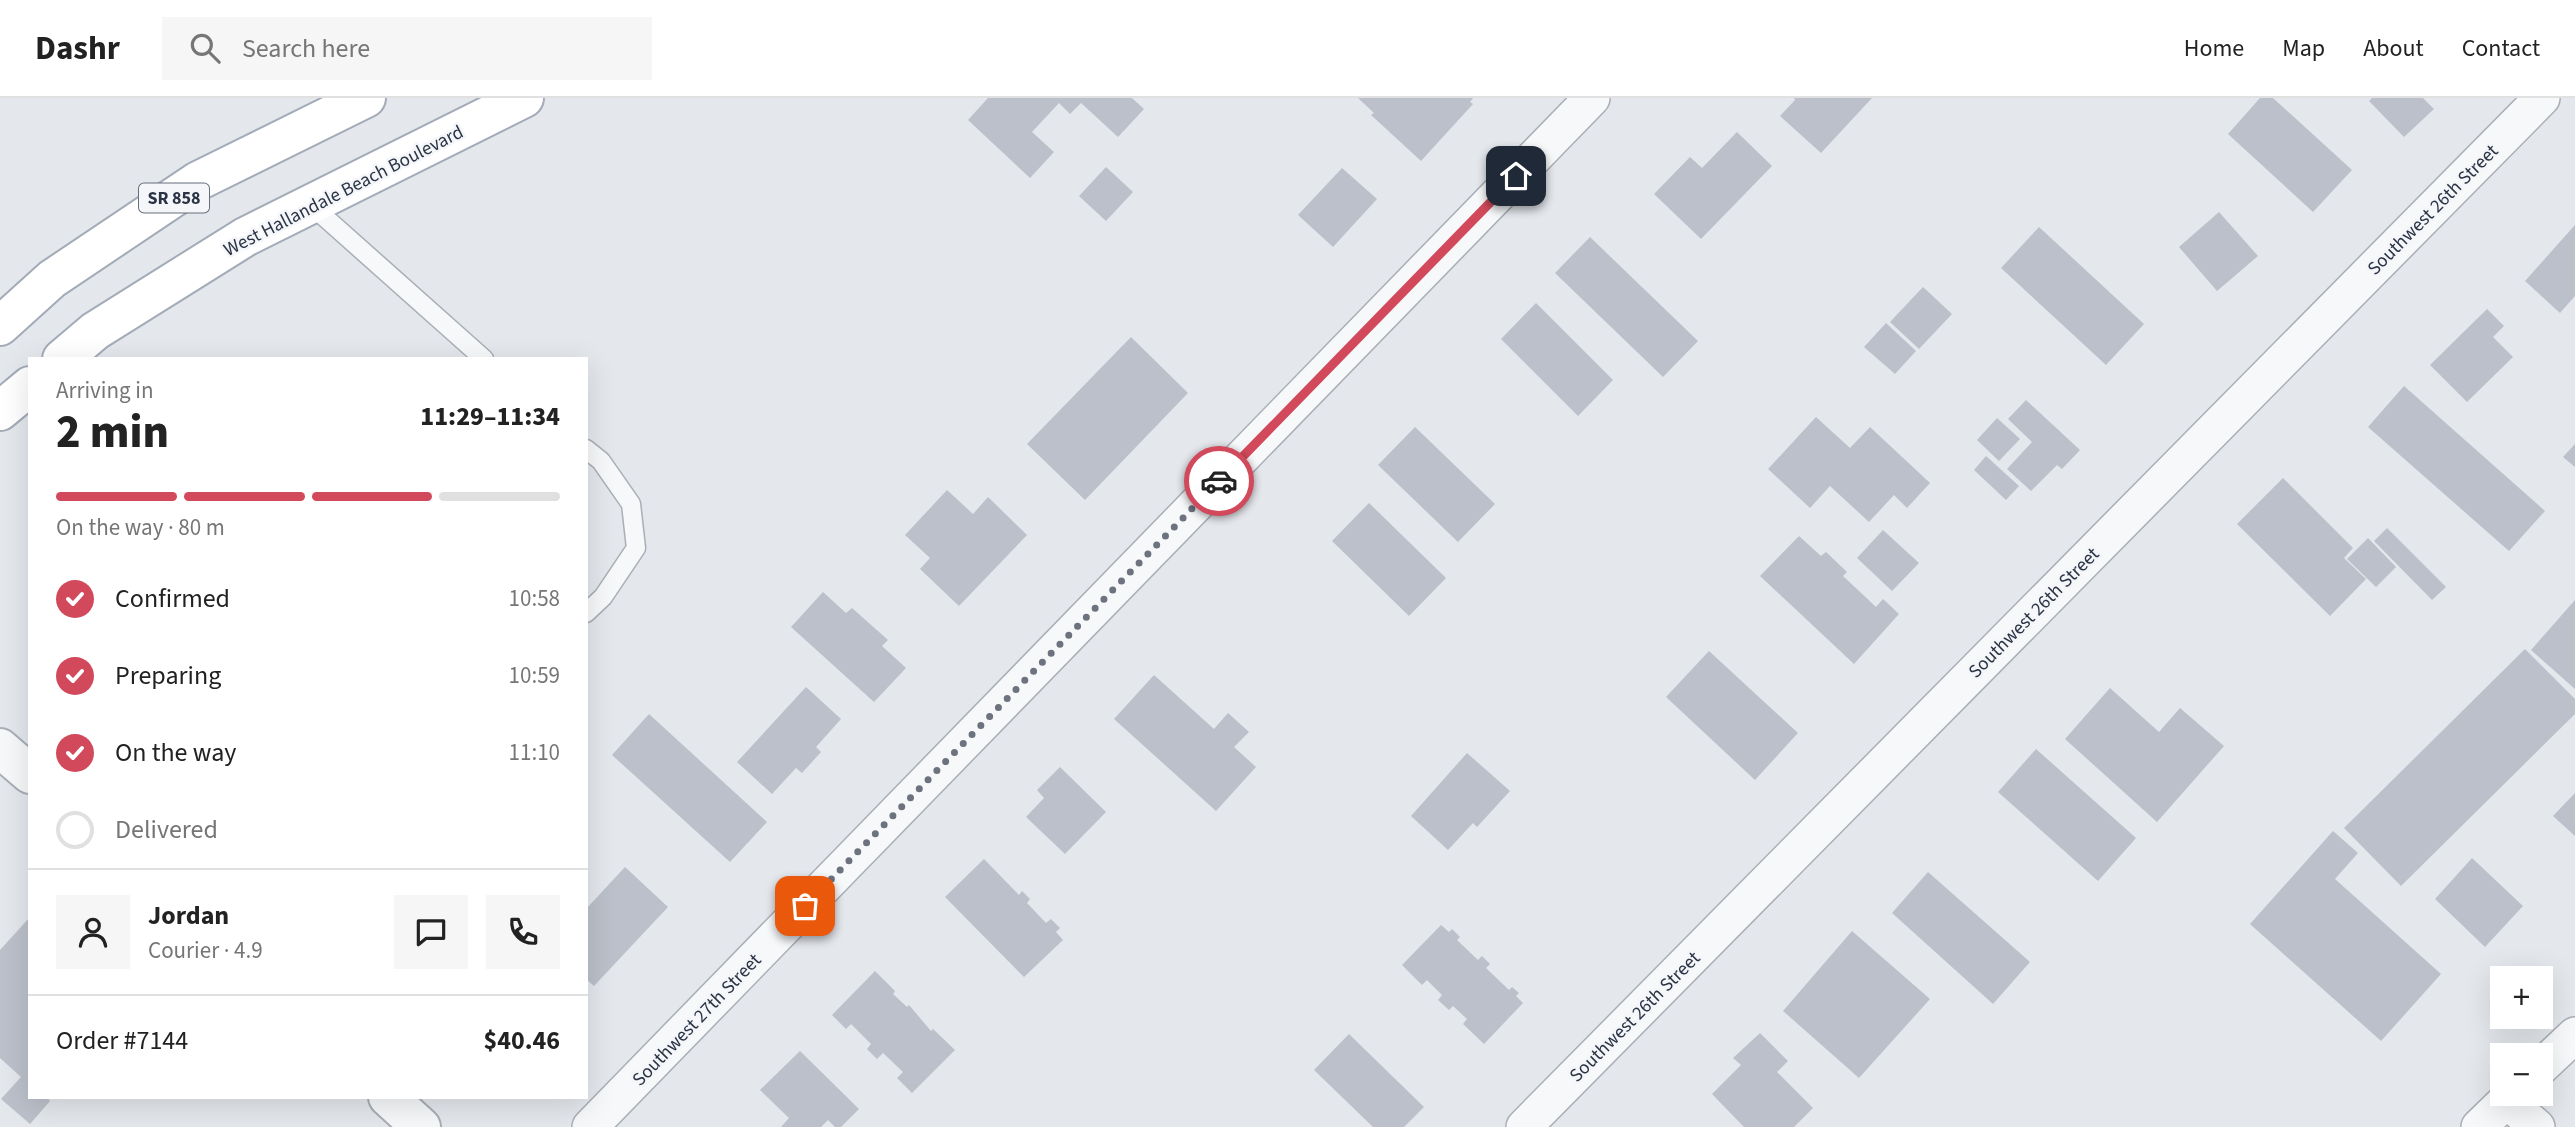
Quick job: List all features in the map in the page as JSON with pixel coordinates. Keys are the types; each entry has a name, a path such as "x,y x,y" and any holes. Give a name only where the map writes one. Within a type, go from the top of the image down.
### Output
{"main road":[{"name":"SR 858","path":"0,326 52,279 198,181 366,98"},
{"name":"West Hallandale Beach Boulevard","path":"64,357 95,331 245,237 524,98"},
{"path":"0,411 28,388"}],"street":[{"name":"Southwest 27th Street","path":"590,1127 1592,98"},
{"name":"Southwest 26th Street","path":"1524,1127 2542,98"},
{"path":"0,748 28,772"},
{"path":"2553,1056 2575,1035"},
{"path":"390,1099 421,1127"},
{"path":"2479,1127 2501,1106"},
{"path":"2518,1106 2537,1127"}],"lane":[{"path":"310,205 482,357"},
{"path":"588,451 601,461 631,504 636,548 603,597 588,611"}],"building":[{"path":"988,98 1132,98 1144,109 1118,137 1081,103 1070,114 1059,103 1032,132 1054,152 1030,178 968,120"},
{"path":"1358,98 1473,98 1470,102 1473,104 1421,161 1371,115 1374,113"},
{"path":"1794,98 1872,98 1821,153 1780,116"},
{"path":"2260,98 2273,98 2352,170 2313,212 2228,134"},
{"path":"2372,98 2423,98 2434,109 2404,137 2369,101"},
{"path":"1737,132 1772,166 1701,239 1654,194 1690,157 1702,168"},
{"path":"1106,167 1133,192 1106,221 1079,196"},
{"path":"1342,168 1377,199 1333,247 1298,215"},
{"path":"2219,212 2258,256 2217,291 2179,247"},
{"path":"2575,225 2575,296 2560,313 2525,281"},
{"path":"2039,227 2144,324 2106,365 2001,268"},
{"path":"1590,237 1698,341 1663,377 1555,273"},
{"path":"1923,287 1952,314 1919,349 1890,322"},
{"path":"1536,303 1613,380 1578,416 1501,339"},
{"path":"2487,309 2504,326 2493,337 2513,357 2467,402 2430,365"},
{"path":"1886,323 1916,351 1895,374 1864,347"},
{"path":"1131,337 1188,393 1085,500 1027,444"},
{"path":"2404,386 2545,511 2509,551 2368,427"},
{"path":"2026,400 2080,450 2062,469 2057,465 2031,491 2007,469 2032,442 2008,419"},
{"path":"1816,417 1850,448 1870,427 1930,483 1907,508 1894,495 1869,522 1830,486 1810,508 1768,469"},
{"path":"1997,418 2020,439 1999,461 1977,440"},
{"path":"1415,427 1495,504 1458,542 1378,465"},
{"path":"2575,444 2575,467 2563,457"},
{"path":"1986,456 2019,486 2006,500 1974,470"},
{"path":"2283,478 2353,548 2344,558 2366,579 2330,616 2237,524"},
{"path":"947,490 973,514 988,497 1027,535 959,606 920,569 930,558 905,535"},
{"path":"1369,503 1446,578 1409,616 1332,541"},
{"path":"2387,528 2446,587 2432,600 2374,541"},
{"path":"1883,530 1919,563 1892,591 1857,558"},
{"path":"1799,536 1821,556 1826,552 1847,572 1843,576 1876,607 1883,599 1899,614 1854,664 1760,576"},
{"path":"2368,538 2396,567 2376,587 2347,559"},
{"path":"823,592 846,613 852,608 888,640 882,646 906,668 874,702 791,627"},
{"path":"2575,600 2575,689 2531,650"},
{"path":"2525,649 2575,699 2575,714 2401,886 2344,828"},
{"path":"1709,651 1798,733 1755,780 1666,697"},
{"path":"1154,675 1214,729 1228,713 1249,732 1234,747 1256,767 1216,811 1114,719"},
{"path":"806,687 841,719 816,747 821,752 802,773 796,768 772,794 737,762"},
{"path":"2110,688 2159,732 2180,708 2224,746 2157,822 2065,739"},
{"path":"649,714 767,822 730,862 612,755"},
{"path":"2036,749 2136,838 2098,881 1998,792"},
{"path":"1467,753 1510,791 1477,827 1473,823 1448,850 1411,816"},
{"path":"1060,767 1106,812 1065,854 1026,817 1044,798 1037,790"},
{"path":"2575,793 2575,836 2553,816"},
{"path":"2333,831 2358,853 2335,879 2441,974 2381,1041 2250,924"},
{"path":"2472,858 2523,906 2485,947 2435,899"},
{"path":"984,859 1019,895 1022,891 1030,899 1027,903 1046,923 1051,919 1060,928 1056,932 1063,940 1024,977 945,897"},
{"path":"625,867 668,907 594,986 588,981 588,907"},
{"path":"1928,872 2030,962 1993,1004 1892,913"},
{"path":"28,919 28,1099 50,1101 30,1124 1,1099 21,1077 0,1058 0,950"},
{"path":"1441,925 1449,932 1452,929 1460,937 1457,940 1478,960 1482,956 1490,964 1486,968 1509,990 1512,987 1519,993 1516,996 1523,1003 1484,1044 1463,1024 1467,1019 1453,1006 1449,1010 1438,1000 1442,995 1427,980 1422,985 1402,965"},
{"path":"1852,931 1930,999 1859,1078 1783,1011"},
{"path":"875,971 895,991 893,994 907,1007 909,1005 931,1031 933,1029 955,1050 912,1093 897,1078 903,1072 883,1053 877,1059 867,1049 871,1044 851,1024 846,1029 832,1015"},
{"path":"1760,1033 1788,1061 1777,1072 1813,1108 1794,1127 1744,1127 1712,1094 1741,1065 1733,1058"},
{"path":"1349,1034 1424,1107 1404,1127 1373,1127 1314,1070"},
{"path":"800,1051 859,1109 841,1127 835,1127 828,1120 821,1127 781,1127 789,1118 760,1090"}],"way so far":[{"path":"805,906 1219,481"}],"route":[{"path":"1219,481 1516,176"}]}
